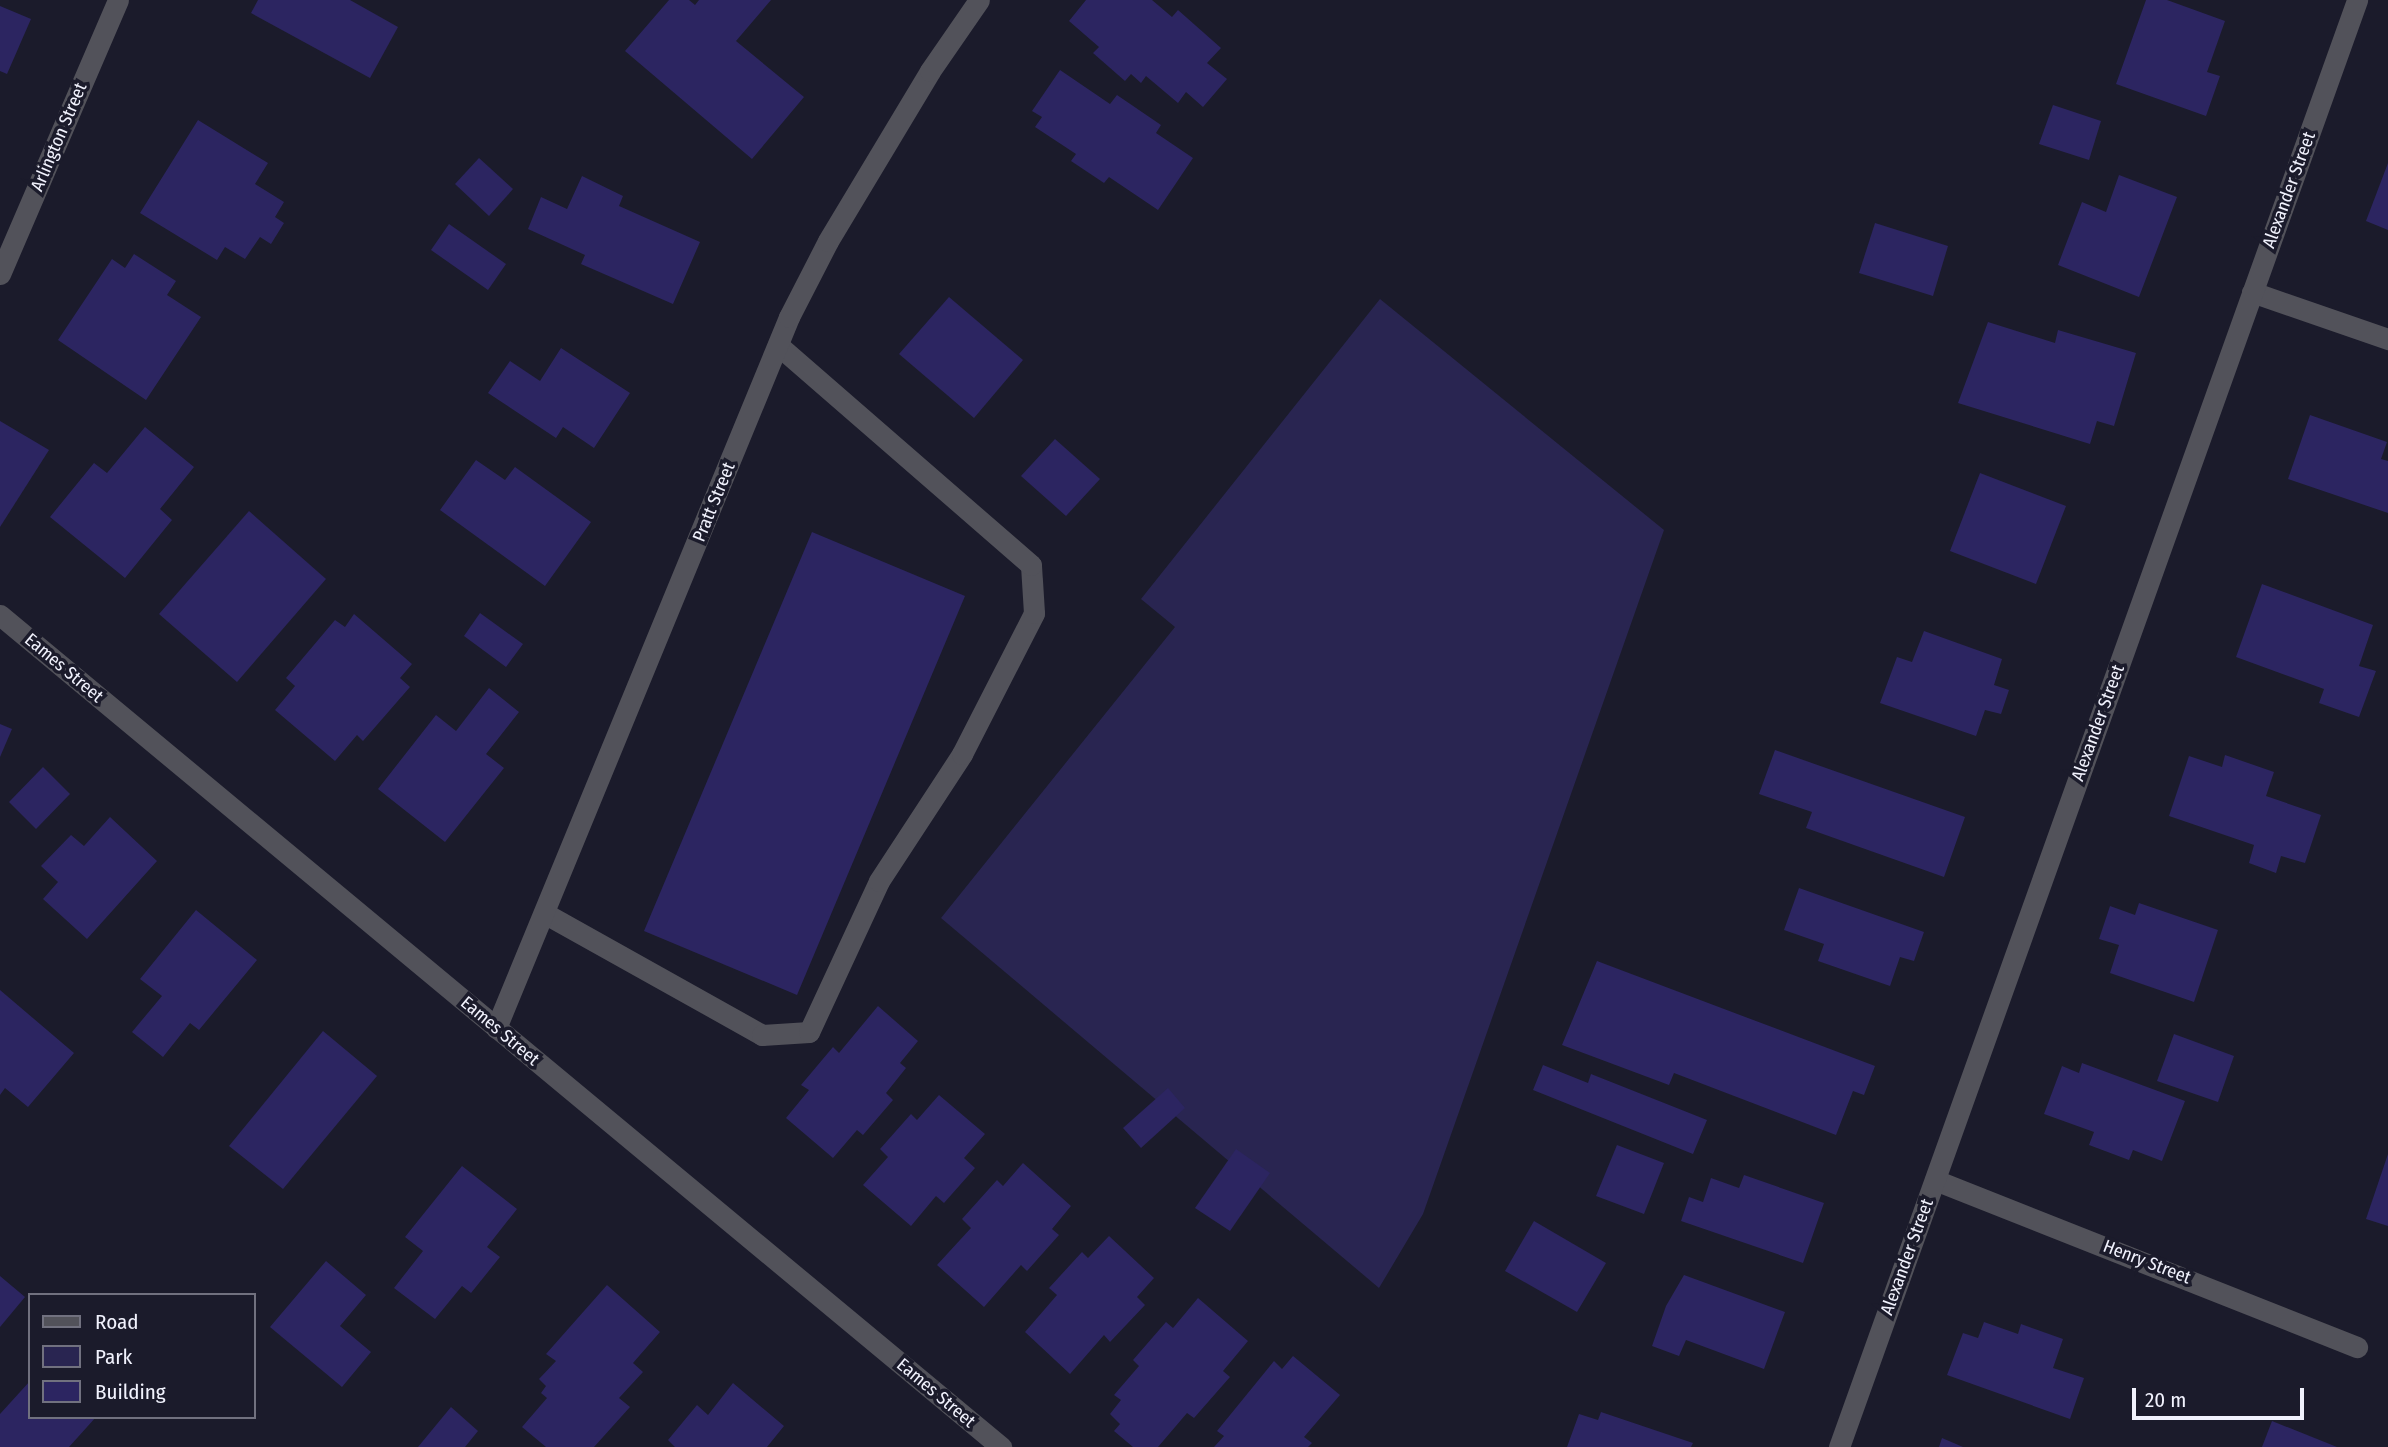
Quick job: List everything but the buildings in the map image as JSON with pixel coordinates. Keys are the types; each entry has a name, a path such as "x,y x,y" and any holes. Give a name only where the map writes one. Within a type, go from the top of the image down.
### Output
{"street":[{"name":"Arlington Street","path":"0,274 117,0"},
{"name":"Pratt Street","path":"496,1028 778,345 828,241 930,71 979,0"},
{"name":"Alexander Street","path":"1839,1447 2357,0"},
{"path":"2252,292 2388,339"},
{"path":"544,913 762,1035 808,1032 879,881 962,754 1034,613 1031,565 778,345"},
{"name":"Eames Street","path":"0,615 1001,1447"},
{"name":"Henry Street","path":"1935,1180 2357,1347"}],"green space":[{"path":"1380,299 1664,530 1423,1214 1379,1288 941,918 1175,627 1141,599"}]}
